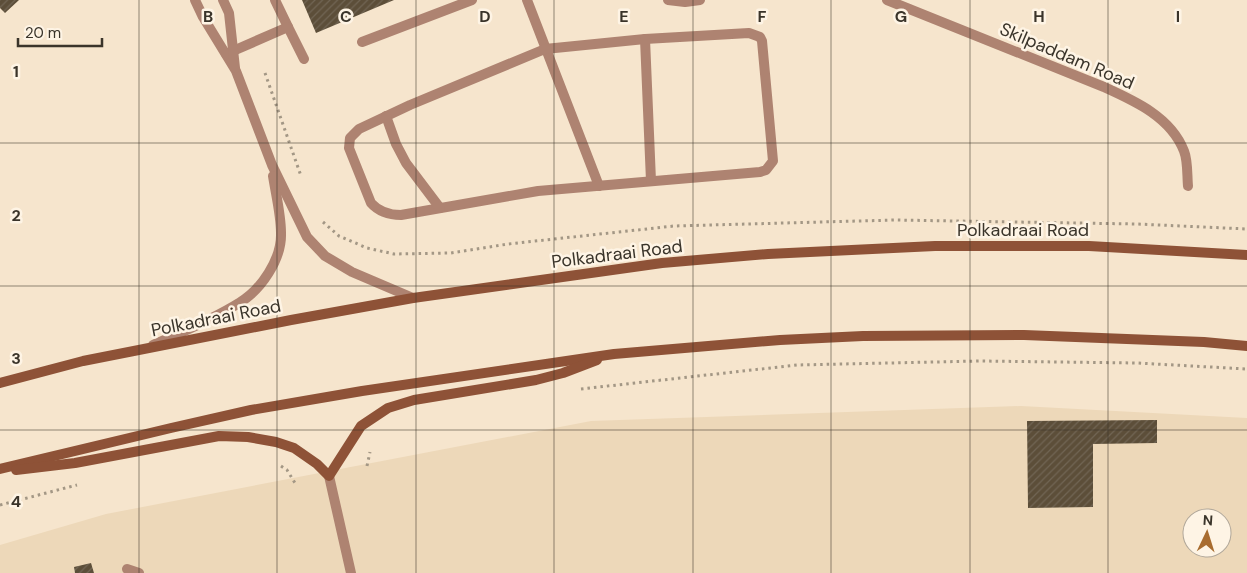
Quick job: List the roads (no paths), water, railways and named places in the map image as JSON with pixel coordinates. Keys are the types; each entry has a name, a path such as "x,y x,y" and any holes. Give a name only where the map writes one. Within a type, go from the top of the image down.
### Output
{"main road":[{"name":"Polkadraai Road","path":"0,384 83,361 147,347 413,298 662,263 768,254 935,246 1088,246 1247,255"},
{"path":"0,470 251,410 362,391 614,354 780,340 872,336 1024,335 1204,342 1247,346"},
{"path":"0,470 75,463 219,436 248,437 276,442 294,448 317,464 329,476 361,426 388,408 414,400 536,380 563,373 614,354"}],"street":[{"path":"195,0 203,17 229,52 272,165 307,236 325,256 352,272 413,298"},
{"path":"224,0 229,12 229,52"},
{"path":"276,0 304,59"},
{"path":"362,42 472,0"},
{"path":"527,0 599,186"},
{"path":"668,0 686,2 700,0"},
{"name":"Skilpaddam Road","path":"887,0 1133,100 1159,118 1175,133 1185,152 1188,186"},
{"path":"229,52 288,27"},
{"path":"749,33 760,37 765,61 773,161 766,170 760,172 538,191 401,216 376,208 371,203 348,148 348,142 353,134 359,129 386,116 545,49 645,39 749,33"},
{"path":"645,39 651,181"},
{"path":"386,116 396,144 406,163 440,208"},
{"path":"147,347 192,328 241,303 256,289 272,267 280,248 281,233 272,165"},
{"path":"329,476 351,573"},
{"path":"127,569 139,573"}]}
